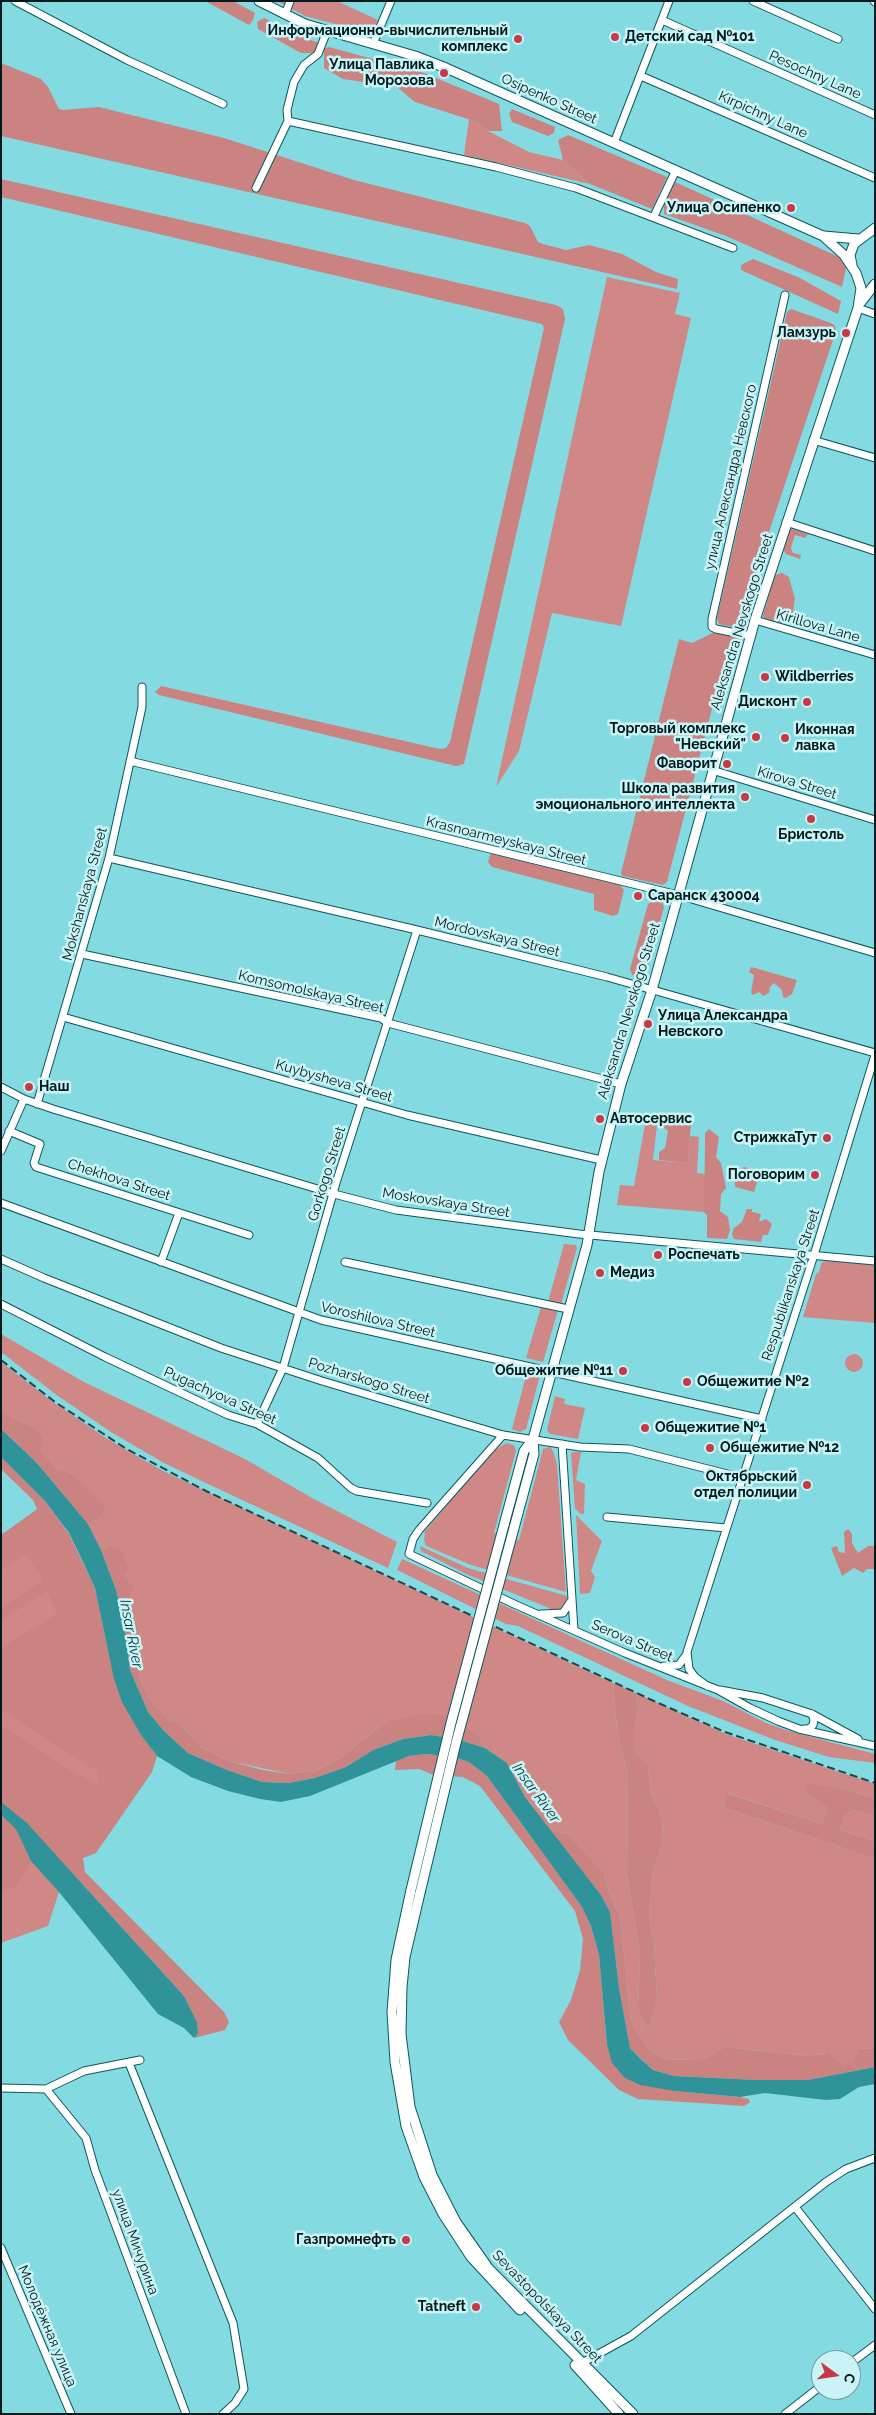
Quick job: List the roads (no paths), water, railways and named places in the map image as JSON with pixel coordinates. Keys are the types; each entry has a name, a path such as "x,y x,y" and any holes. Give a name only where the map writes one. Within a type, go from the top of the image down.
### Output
{"main road":[{"name":"Osipenko Street","path":"259,1 285,15 327,31 432,62 823,236"},
{"path":"858,308 861,288 850,255 858,240 873,232"},
{"path":"823,236 858,240"},
{"path":"823,236 837,247 854,270 866,280 875,282 865,294 858,308"},
{"name":"Aleksandra Nevskogo Street","path":"532,1439 590,1234 601,1160 621,1084 652,990 750,636 858,308"},
{"path":"415,1891 450,1723 524,1451 532,1439"},
{"path":"415,1891 534,1454 532,1439"},
{"name":"Sevastopolskaya Street","path":"415,1891 405,1957 400,2012 405,2082 423,2153 445,2203 473,2247 510,2292 632,2414"},
{"name":"Sevastopolskaya Street","path":"415,1891 396,1960 392,2028 401,2103 410,2139 424,2177 443,2214 471,2257 497,2287 578,2367 619,2414"}],"street":[{"path":"15,1 127,60 223,104"},
{"path":"285,15 290,1"},
{"path":"373,44 391,1"},
{"path":"614,142 669,1"},
{"path":"753,1 838,39"},
{"name":"Pesochny Lane","path":"662,20 875,115"},
{"path":"256,188 288,121 287,110 294,82 304,65 318,54 327,31"},
{"name":"Kirpichny Lane","path":"641,76 875,178"},
{"path":"288,121 496,167 576,188 654,216 732,248"},
{"path":"654,216 676,170"},
{"name":"улица Александра Невского","path":"750,636 716,629 712,627 712,619 785,295"},
{"path":"858,308 875,314"},
{"path":"813,440 875,458"},
{"path":"786,522 875,552"},
{"name":"Kirillova Lane","path":"755,620 875,655"},
{"name":"Mokshanskaya Street","path":"37,1104 109,858 142,707 142,687"},
{"name":"Krasnoarmeyskaya Street","path":"130,761 678,895 875,953"},
{"name":"Kirova Street","path":"712,770 875,820"},
{"name":"Mordovskaya Street","path":"109,858 417,930 652,990 875,1054"},
{"name":"Gorkogo Street","path":"257,1424 282,1368 362,1102 417,930"},
{"name":"Komsomolskaya Street","path":"82,954 381,1018 388,1023 621,1084"},
{"name":"Kuybysheva Street","path":"63,1017 407,1115 601,1160"},
{"name":"Respublikanskaya Street","path":"687,1652 814,1255 875,1054"},
{"name":"Moskovskaya Street","path":"1,1087 37,1104 334,1194 396,1210 590,1234 875,1261"},
{"path":"2,1148 24,1098"},
{"name":"Chekhova Street","path":"9,1132 40,1144 34,1163 36,1166 249,1235"},
{"name":"Voroshilova Street","path":"1,1203 321,1320 762,1419"},
{"path":"161,1262 179,1213"},
{"name":"Pozharskogo Street","path":"1,1259 221,1348 503,1435 580,1447 629,1449 743,1478"},
{"path":"345,1262 568,1309"},
{"name":"Pugachyova Street","path":"1,1304 228,1415 257,1424 318,1458 350,1488 357,1491 427,1503"},
{"name":"Serova Street","path":"503,1435 419,1530 413,1539 409,1554 537,1614 707,1686 718,1690 763,1698 812,1714 875,1746"},
{"path":"562,1444 574,1630"},
{"path":"607,1517 726,1528"},
{"path":"537,1614 563,1613 570,1605 573,1596"},
{"path":"573,1613 578,1626 590,1637"},
{"path":"659,1666 679,1665 687,1652"},
{"path":"687,1652 689,1669 695,1677 707,1686"},
{"path":"718,1690 750,1708 799,1729 864,1742"},
{"path":"799,1729 809,1729 814,1720 812,1714"},
{"path":"1,2088 46,2089 84,2071 106,2065 140,2060"},
{"path":"129,2063 233,2323 244,2389 235,2403 223,2414"},
{"name":"улица Мичурина","path":"46,2089 86,2138 95,2170 186,2414"},
{"path":"582,2363 631,2336 795,2206 846,2169 875,2158"},
{"path":"795,2206 875,2309"},
{"name":"Молодёжная улица","path":"1,2248 70,2414"},
{"path":"861,2356 875,2345"},
{"path":"785,2414 811,2394"}],"water":[{"path":"1,1429 36,1462 88,1524 101,1550 116,1590 124,1623 130,1670 148,1712 164,1731 188,1753 227,1770 262,1782 289,1783 315,1778 346,1767 373,1750 403,1739 431,1735 460,1740 485,1748 507,1763 525,1797 601,1895 610,1912 619,1988 630,2048 653,2070 674,2076 756,2080 808,2080 875,2067 875,2084 859,2087 840,2099 826,2100 765,2093 740,2097 675,2091 640,2085 625,2078 612,2063 607,2044 599,1955 591,1926 582,1907 487,1776 469,1762 454,1757 426,1754 409,1756 310,1796 281,1802 228,1791 191,1777 157,1756 141,1735 122,1702 114,1679 95,1588 83,1562 69,1533 45,1501 1,1457"},
{"path":"1,1802 27,1823 184,1996 197,2022 198,2034 194,2038 184,2028 158,2014 59,1892 31,1861 16,1829 1,1815"}],"railway":[{"path":"1,1360 55,1402 125,1448 206,1491 656,1702 725,1732 875,1783"}],"place":[{"name":"Детский сад №101","path":"615,37"},
{"name":"Информационно-вычислительный комплекс","path":"518,39"},
{"name":"Улица Павлика Морозова","path":"444,73"},
{"name":"Улица Осипенко","path":"791,208"},
{"name":"Ламзурь","path":"846,333"},
{"name":"Wildberries","path":"765,677"},
{"name":"Дисконт","path":"807,702"},
{"name":"Торговый комплекс \"Невский\"","path":"756,737"},
{"name":"Иконная лавка","path":"785,738"},
{"name":"Фаворит","path":"727,764"},
{"name":"Школа развития эмоционального интеллекта","path":"745,797"},
{"name":"Бристоль","path":"811,819"},
{"name":"Саранск 430004","path":"638,896"},
{"name":"Улица Александра Невского","path":"648,1024"},
{"name":"Наш","path":"29,1087"},
{"name":"Автосервис","path":"600,1119"},
{"name":"СтрижкаТут","path":"827,1138"},
{"name":"Поговорим","path":"815,1175"},
{"name":"Роспечать","path":"658,1255"},
{"name":"Медиз","path":"600,1273"},
{"name":"Общежитие №11","path":"623,1371"},
{"name":"Общежитие №2","path":"687,1382"},
{"name":"Общежитие №1","path":"645,1428"},
{"name":"Общежитие №12","path":"710,1448"},
{"name":"Октябрьский отдел полиции","path":"807,1485"},
{"name":"Газпромнефть","path":"406,2240"},
{"name":"Tatneft","path":"476,2307"}],"water label":[{"name":"Insar River","path":"131,1634"},
{"name":"Insar River","path":"536,1793"}]}
